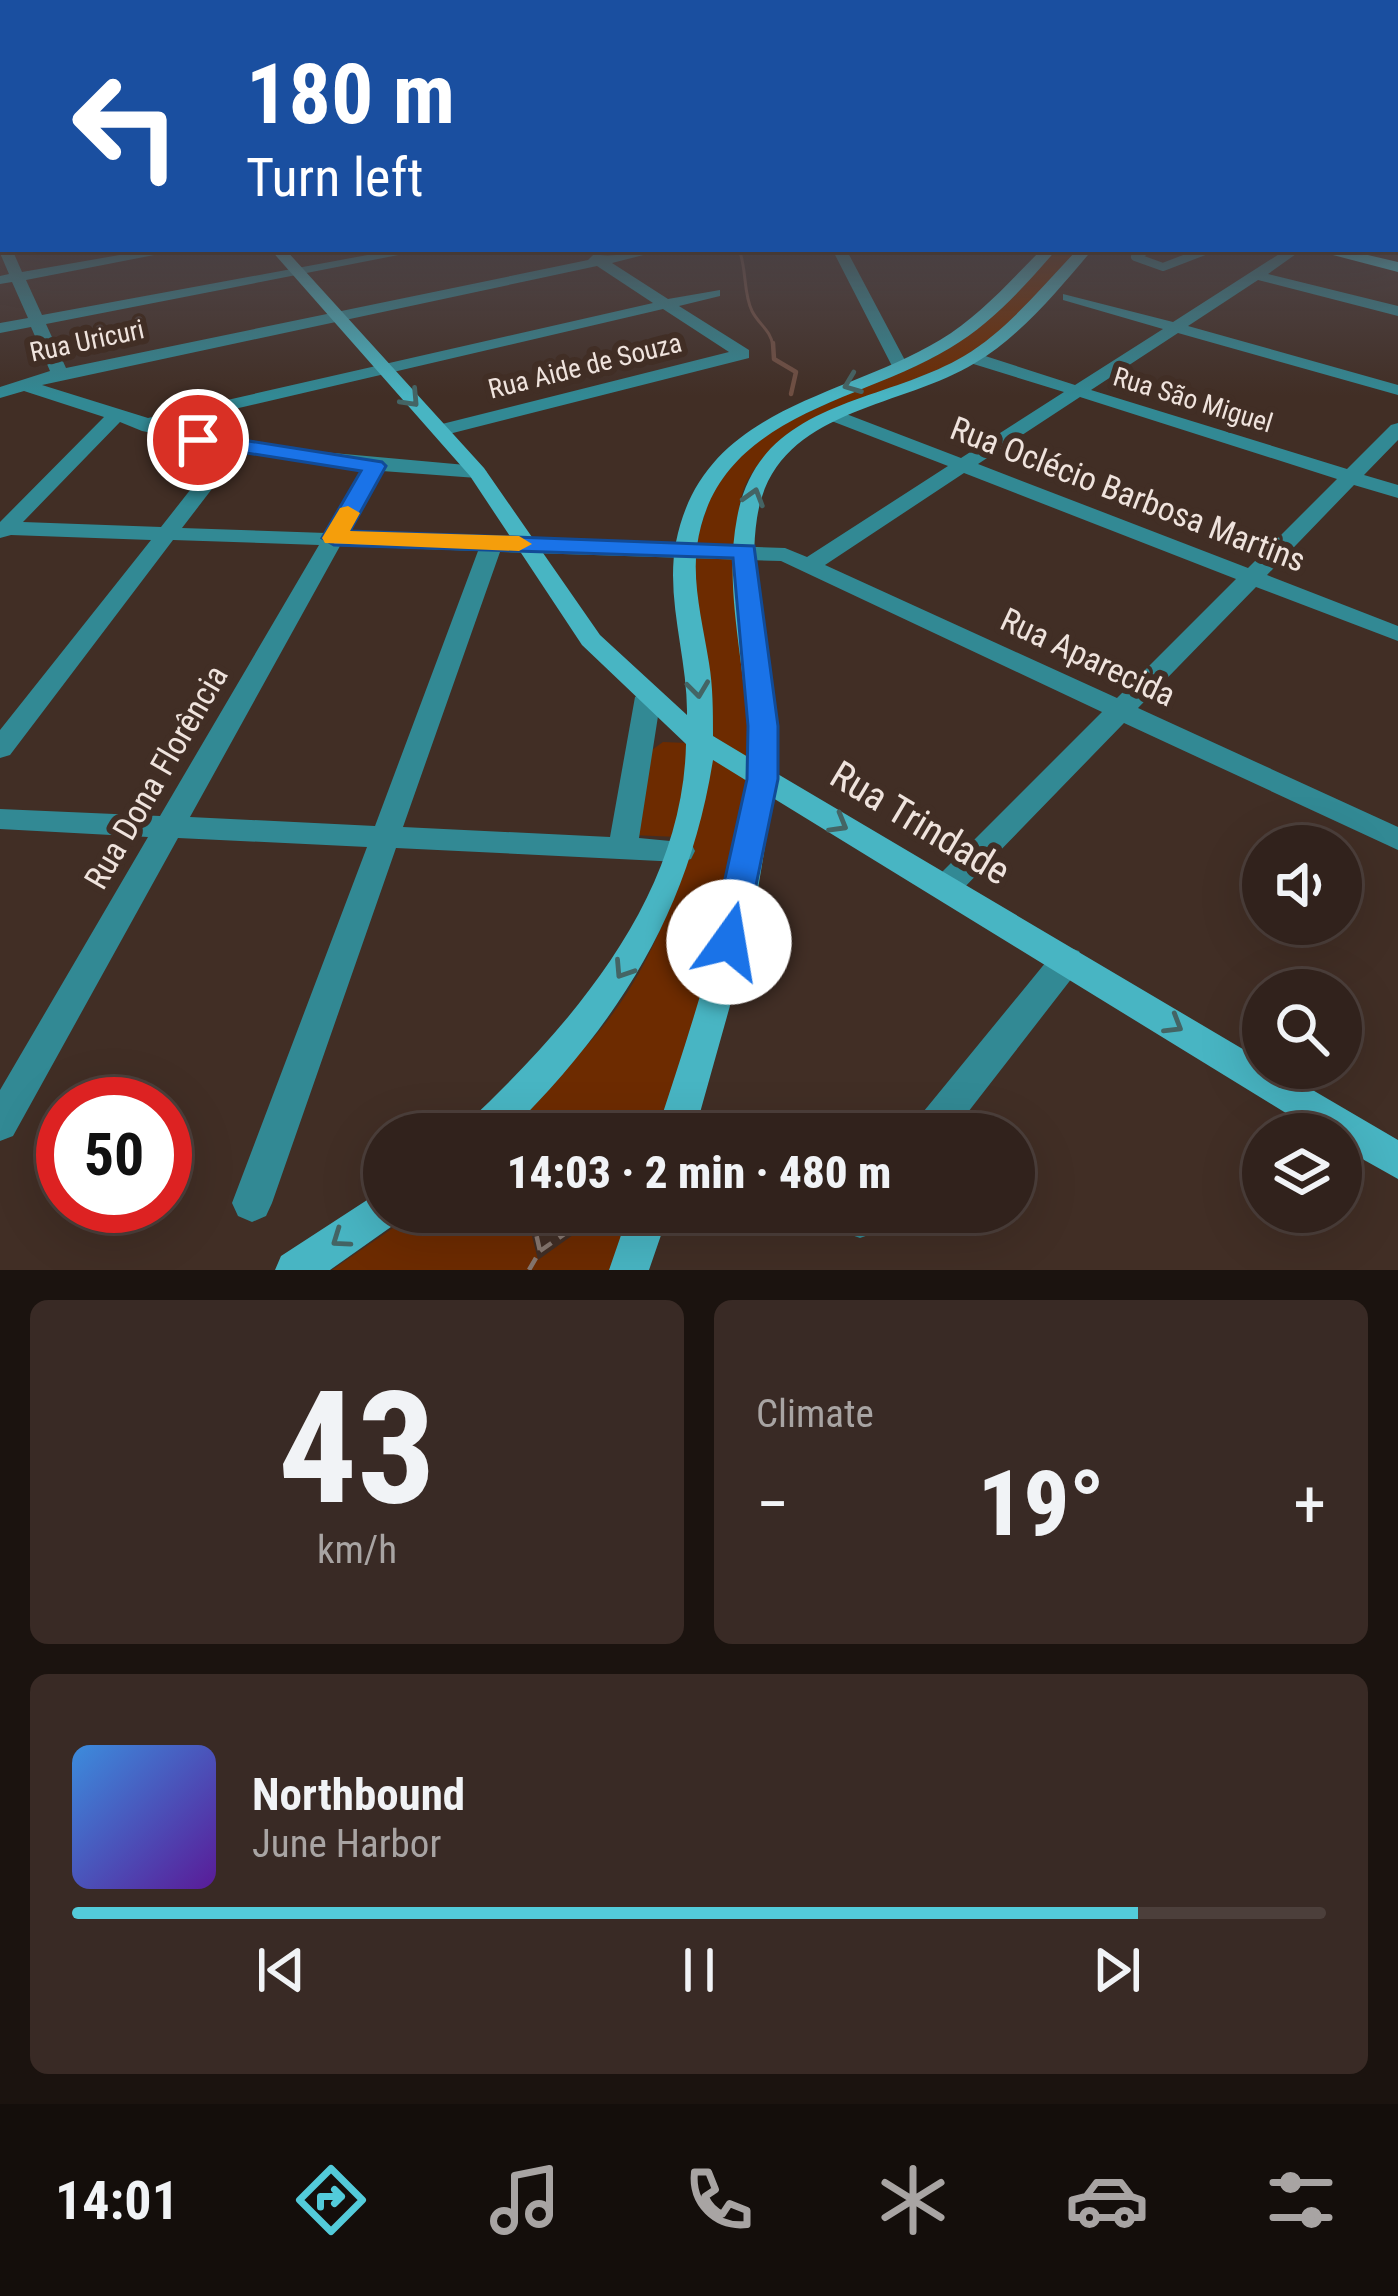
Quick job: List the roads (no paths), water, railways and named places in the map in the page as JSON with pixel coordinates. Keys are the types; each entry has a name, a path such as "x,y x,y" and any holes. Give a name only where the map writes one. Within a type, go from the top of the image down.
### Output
{"main road":[{"name":"Rua Trindade","path":"301,277 477,472 591,640 703,743 1398,1161"},
{"path":"501,1113 591,1017 655,916 680,850 703,743 700,686 682,596 684,549 706,489 753,435 791,410 946,343 1019,277"},
{"path":"682,1113 711,1019 763,779 763,726 745,551 751,494 766,465 792,440 835,416 973,358 1056,277"},
{"path":"946,343 973,358"},
{"path":"295,1270 363,1223"},
{"path":"629,1270 642,1233"}],"street":[{"path":"0,328 275,277"},
{"name":"Rua Uricuri","path":"9,388 526,277"},
{"path":"624,277 666,304"},
{"path":"854,277 900,366"},
{"path":"812,563 1252,277"},
{"path":"1264,277 1398,311"},
{"path":"9,279 37,322 60,374"},
{"path":"142,425 715,293"},
{"path":"1068,297 1398,390"},
{"name":"Rua Aide de Souza","path":"440,430 743,355 666,304"},
{"name":"Rua São Miguel","path":"973,358 1398,492"},
{"path":"9,388 234,448 374,466 477,472"},
{"name":"Rua Oclécio Barbosa Martins","path":"835,416 1398,634"},
{"path":"2,530 114,417"},
{"path":"946,887 1398,429"},
{"path":"0,749 234,448"},
{"name":"Rua Dona Florência","path":"0,1124 374,466"},
{"name":"Rua Aparecida","path":"2,530 745,551 812,563 1398,838"},
{"path":"252,1203 492,543"},
{"path":"623,848 648,697"},
{"path":"0,819 680,850"},
{"path":"945,1113 1067,960"}],"waterway":[{"path":"745,277 749,304 773,346"},
{"path":"773,343 774,359 796,372 791,394"}]}
